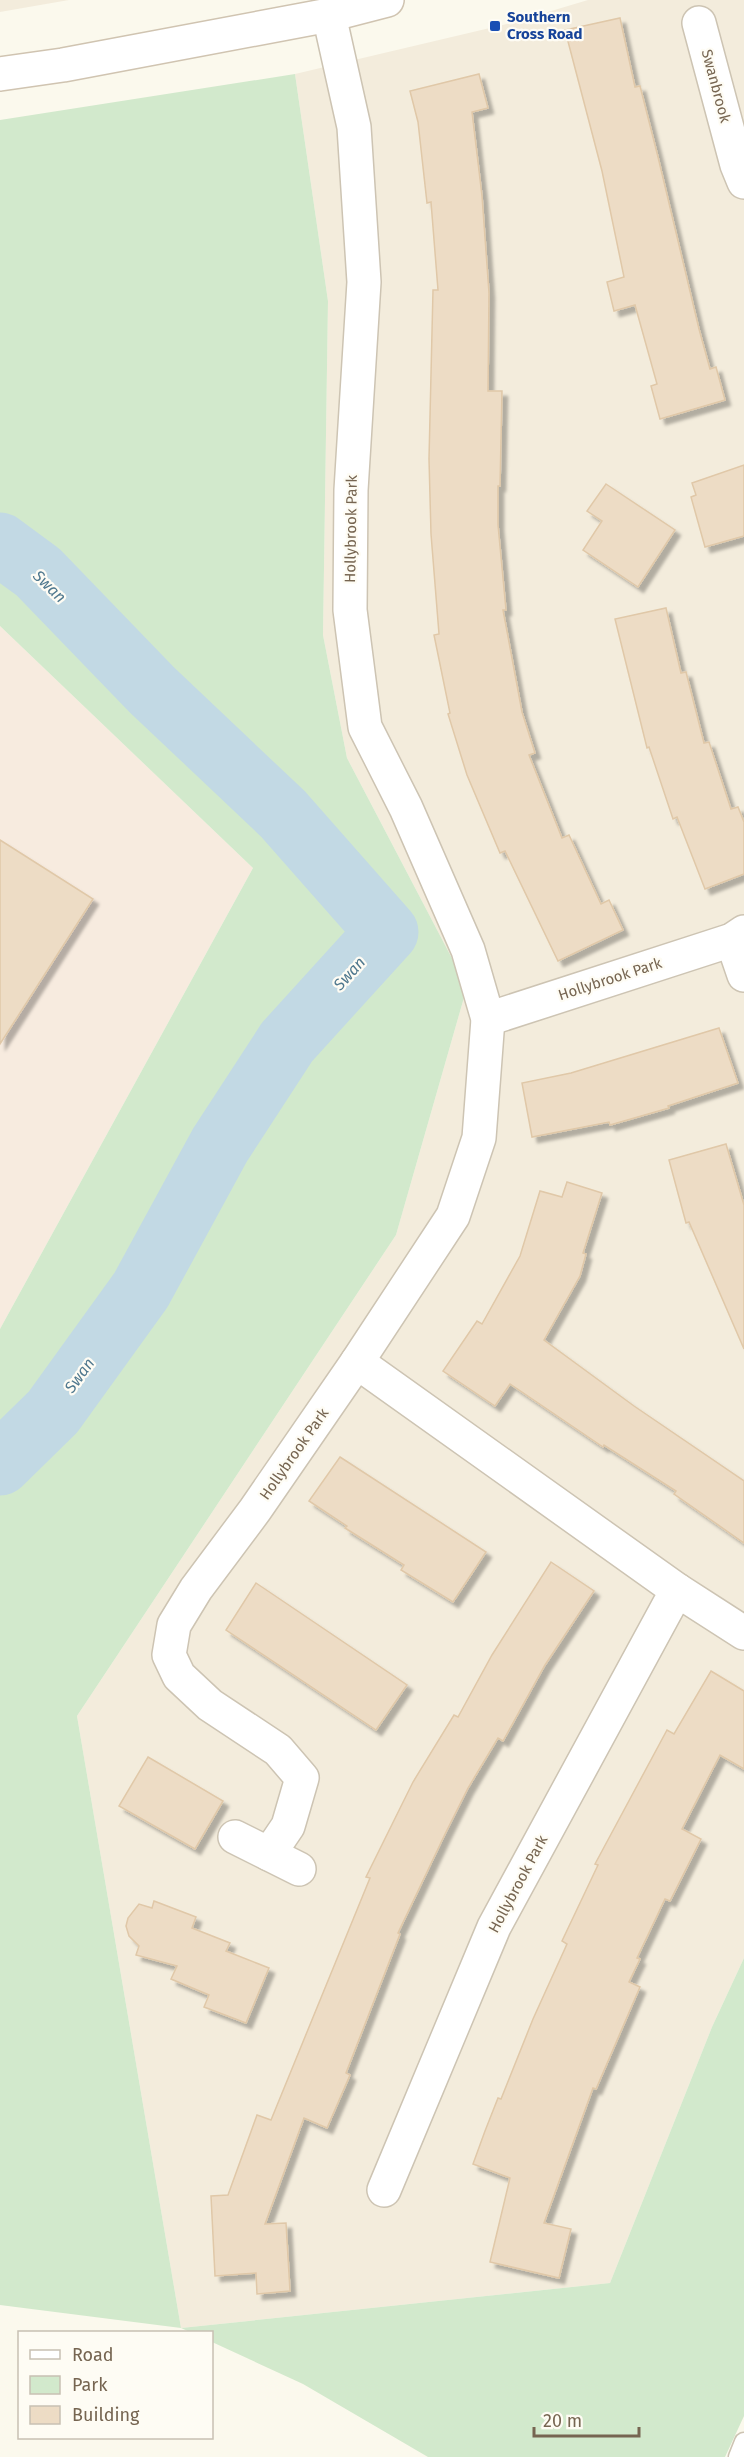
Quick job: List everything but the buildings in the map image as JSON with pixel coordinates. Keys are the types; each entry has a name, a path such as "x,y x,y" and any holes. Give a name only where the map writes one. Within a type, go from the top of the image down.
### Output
{"street":[{"path":"0,74 63,65 329,15 387,0"},
{"name":"Hollybrook Park","path":"269,1854 288,1826 302,1778 278,1750 210,1705 179,1676 169,1655 174,1625 196,1589 255,1510 357,1362 453,1216 479,1138 488,1019 468,950 406,808 365,727 350,610 351,490 364,282 354,128 329,15"},
{"name":"Swanbrook","path":"699,23 734,155 744,182"},
{"name":"Hollybrook Park","path":"488,1019 738,936 744,975"},
{"path":"357,1362 677,1590 744,1633"},
{"name":"Hollybrook Park","path":"384,2190 494,1927 677,1590"},
{"path":"235,1837 299,1869"}],"lane":[{"path":"738,2457 744,2442"}],"shaded area":[{"path":"0,0 69,0 0,12"},
{"path":"588,0 744,0 744,1958 712,2027 610,2283 181,2328 77,1716 396,1235 467,987 347,758 323,635 328,301 295,74 511,23"},
{"path":"0,626 253,868 0,1329"}],"green space":[{"path":"295,74 328,301 323,635 347,758 467,987 396,1235 77,1716 181,2328 0,2305 0,1329 253,868 0,626 0,120"},
{"path":"744,1958 744,2416 725,2457 428,2457 303,2384 213,2342 213,2331 188,2331 181,2328 610,2283 712,2027"}],"waterway":[{"name":"Swan","path":"0,544 38,572 152,690 283,814 387,932 287,1042 220,1145 141,1290 53,1412 0,1464"}],"place":[{"name":"Southern Cross Road","path":"495,26"}]}
